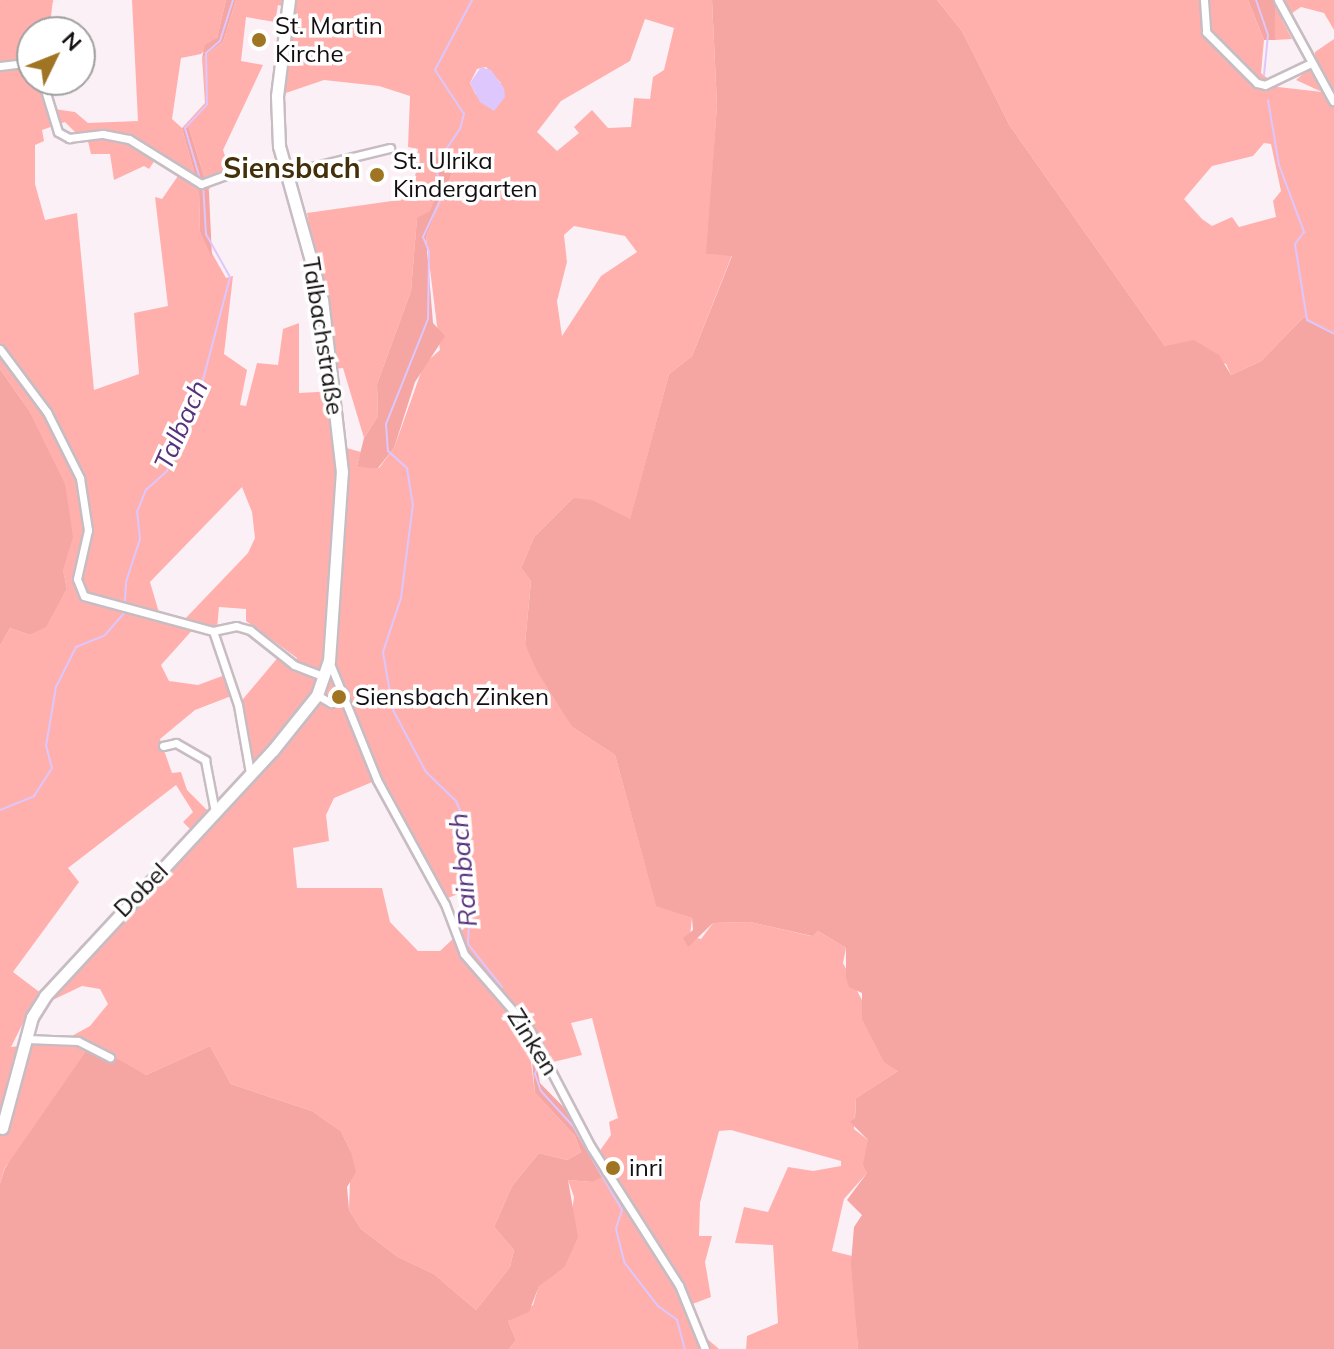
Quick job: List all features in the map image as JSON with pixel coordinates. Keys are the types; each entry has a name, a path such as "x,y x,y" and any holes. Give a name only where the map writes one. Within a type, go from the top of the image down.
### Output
{"street":[{"name":"Talbachstraße","path":"289,0 276,115 322,300 336,391 342,497 329,661 323,676"},
{"path":"1204,0 1206,32 1257,83 1265,85 1309,64"},
{"path":"1278,0 1309,64 1333,101"},
{"path":"47,96 58,132 69,138 103,134 129,139 204,183 256,167 288,172 390,148"},
{"path":"0,349 47,412 80,478 88,530 79,588 88,600 126,606 213,631 236,626 250,630 294,665 323,676"},
{"path":"213,631 242,720 250,773"},
{"name":"Zinken","path":"329,661 377,780 445,904 464,954 532,1035 591,1147 679,1285 705,1349"},
{"name":"Dobel","path":"1,1130 27,1039 45,996 250,773 317,695 323,676"},
{"path":"317,695 331,703 343,693"},
{"path":"163,746 176,743 205,760 215,812"},
{"path":"27,1039 78,1041 110,1057"}],"shaded area":[{"path":"0,0 53,0 51,16 16,16 16,96 52,96 54,109 75,112 88,123 138,121 132,0 226,0 217,38 201,54 181,58 172,119 182,128 205,103 202,58 223,42 236,0 712,0 717,105 707,254 732,255 692,356 669,374 630,520 573,498 534,537 521,568 531,581 525,644 572,727 615,755 656,905 692,918 690,936 701,939 713,923 750,922 811,936 818,931 846,948 843,963 898,1071 856,1098 854,1129 868,1140 868,1172 844,1199 832,1251 852,1256 858,1349 746,1349 747,1336 778,1323 773,1245 735,1243 744,1207 768,1212 788,1167 813,1171 841,1166 841,1161 731,1130 719,1131 700,1203 699,1236 712,1236 705,1262 711,1297 687,1306 698,1331 719,1349 509,1349 516,1340 508,1321 533,1305 539,1285 564,1268 574,1197 568,1180 592,1182 596,1156 611,1135 609,1122 618,1118 592,1018 571,1023 582,1055 549,1063 528,1038 535,1093 575,1136 581,1152 567,1160 539,1153 512,1186 494,1227 514,1250 510,1267 476,1310 434,1274 398,1257 361,1229 349,1210 351,1152 341,1131 312,1111 231,1084 210,1046 146,1075 110,1057 5,1167 0,1183 0,646 10,628 30,635 46,626 67,589 28,409 0,369","holes":["278,5 292,9 280,95 324,80 379,86 410,96 408,147 418,149 413,198 307,213 335,369 343,368 364,438 378,416 377,384 411,291 417,219 431,211 439,189 435,156 453,171 426,237 440,350 424,364 394,448 379,468 357,465 361,452 339,446 336,391 299,393 299,323 283,329 278,365 257,363 246,406 240,405 247,370 224,354 233,276 226,278 200,232 199,190 182,128 189,128 209,192 210,184 230,171 223,150 263,65 241,61 246,17 275,22","645,19 674,28 664,70 653,77 650,99 634,98 631,127 608,128 592,110 574,127 579,133 557,151 537,132 561,101 630,61","486,67 501,83 476,95 470,83 477,69","65,122 75,132 86,133 91,154 110,154 114,180 144,166 149,169 157,157 180,173 162,199 155,197 168,306 134,313 139,374 94,390 77,213 45,220 35,184 35,145 44,141 42,130","574,226 625,236 637,252 601,276 562,336 557,301 567,262 564,235","242,487 252,512 255,538 248,553 182,622 160,616 150,582","219,607 246,609 246,621 297,658 293,664 280,655 238,705 250,773 212,815 187,790 181,772 172,773 160,739 195,710 234,695 225,675 198,685 169,681 161,665 196,626 217,629","377,780 443,900 463,892 468,900 471,922 440,951 418,951 390,922 382,888 297,888 293,848 329,841 326,815 334,798","176,785 193,812 183,822 194,833 80,947 42,994 13,972 79,882 68,868","82,986 100,989 108,1004 90,1026 61,1042 11,1047 25,1019 31,1022 38,1007"]},
{"path":"226,0 236,0 223,42 202,58 205,45 217,38"},
{"path":"712,0 937,0 962,31 1010,126 1165,346 1194,340 1219,355 1231,375 1261,361 1304,317 1334,332 1334,1349 858,1349 851,1263 854,1227 862,1215 847,1200 867,1173 863,1164 868,1140 850,1122 855,1118 856,1098 898,1071 884,1062 862,1019 862,993 849,987 846,978 846,948 818,931 812,936 750,922 713,923 688,947 683,938 693,930 692,918 656,906 615,755 572,727 537,671 525,644 531,581 521,568 534,537 573,498 592,500 630,519 669,374 692,356 732,256 706,254 717,105"},
{"path":"937,0 1248,0 1264,40 1261,73 1278,87 1322,92 1296,80 1315,63 1315,52 1334,39 1334,332 1304,317 1261,361 1231,375 1226,364 1165,346 1010,126 962,31","holes":["1264,143 1271,144 1281,191 1273,201 1276,217 1239,227 1232,217 1212,226 1184,199 1212,166 1253,156"]},
{"path":"1248,0 1275,0 1275,40 1264,40"},
{"path":"1275,0 1334,0 1334,30 1324,13 1301,7 1282,20 1292,39 1275,40"},
{"path":"481,67 491,70 504,88 505,97 494,111 480,102 470,83"},
{"path":"182,128 189,128 209,192 212,257 200,232 199,190"},
{"path":"435,155 453,171 426,237 433,323 445,336 415,382 394,448 378,468 357,466 364,438 378,416 377,384 411,291 417,218 430,211 439,189"},
{"path":"0,369 28,409 65,484 73,537 63,570 67,589 46,627 30,635 10,628 0,646"},
{"path":"529,1029 549,1063 538,1073 540,1083 577,1121 608,1174 592,1182 568,1180 578,1237 564,1268 539,1286 529,1312 508,1321 516,1340 509,1349 0,1349 0,1183 5,1168 91,1044 146,1075 210,1046 231,1084 312,1111 341,1131 356,1172 347,1187 349,1210 361,1229 398,1257 434,1274 476,1310 510,1267 514,1250 494,1227 512,1186 539,1153 567,1160 581,1152 575,1136 535,1093"}],"waterway":[{"name":"Talbach","path":"200,179 185,128 207,104 206,53 220,41 233,0"},
{"name":"Rainbach","path":"441,157 460,129 464,114 435,70 472,0"},
{"path":"1256,0 1268,35 1264,75"},
{"path":"1268,100 1279,165 1304,232 1295,244 1307,320 1334,334"},
{"name":"Rainbach","path":"436,166 442,196 423,237 429,251 428,319 386,424 388,451 407,468 413,504 401,598 383,652 393,710 426,772 456,801 462,815 458,871 470,901 468,944 502,987"},
{"name":"Talbach","path":"0,810 34,796 52,768 46,746 56,687 76,647 105,635 124,613 126,582 140,539 137,512 146,490 167,471 203,380 230,277 206,234 203,184"},
{"name":"Rainbach","path":"531,1045 539,1063 535,1074 541,1091 573,1126 622,1210 616,1229 624,1262 658,1306 677,1320 685,1349"}],"place":[{"name":"St. Martin Kirche","path":"259,40"},
{"name":"St. Ulrika Kindergarten","path":"377,175"},
{"name":"Siensbach Zinken","path":"339,697"},
{"name":"inri","path":"613,1168"}],"district":[{"name":"Siensbach","path":"292,168"}]}
